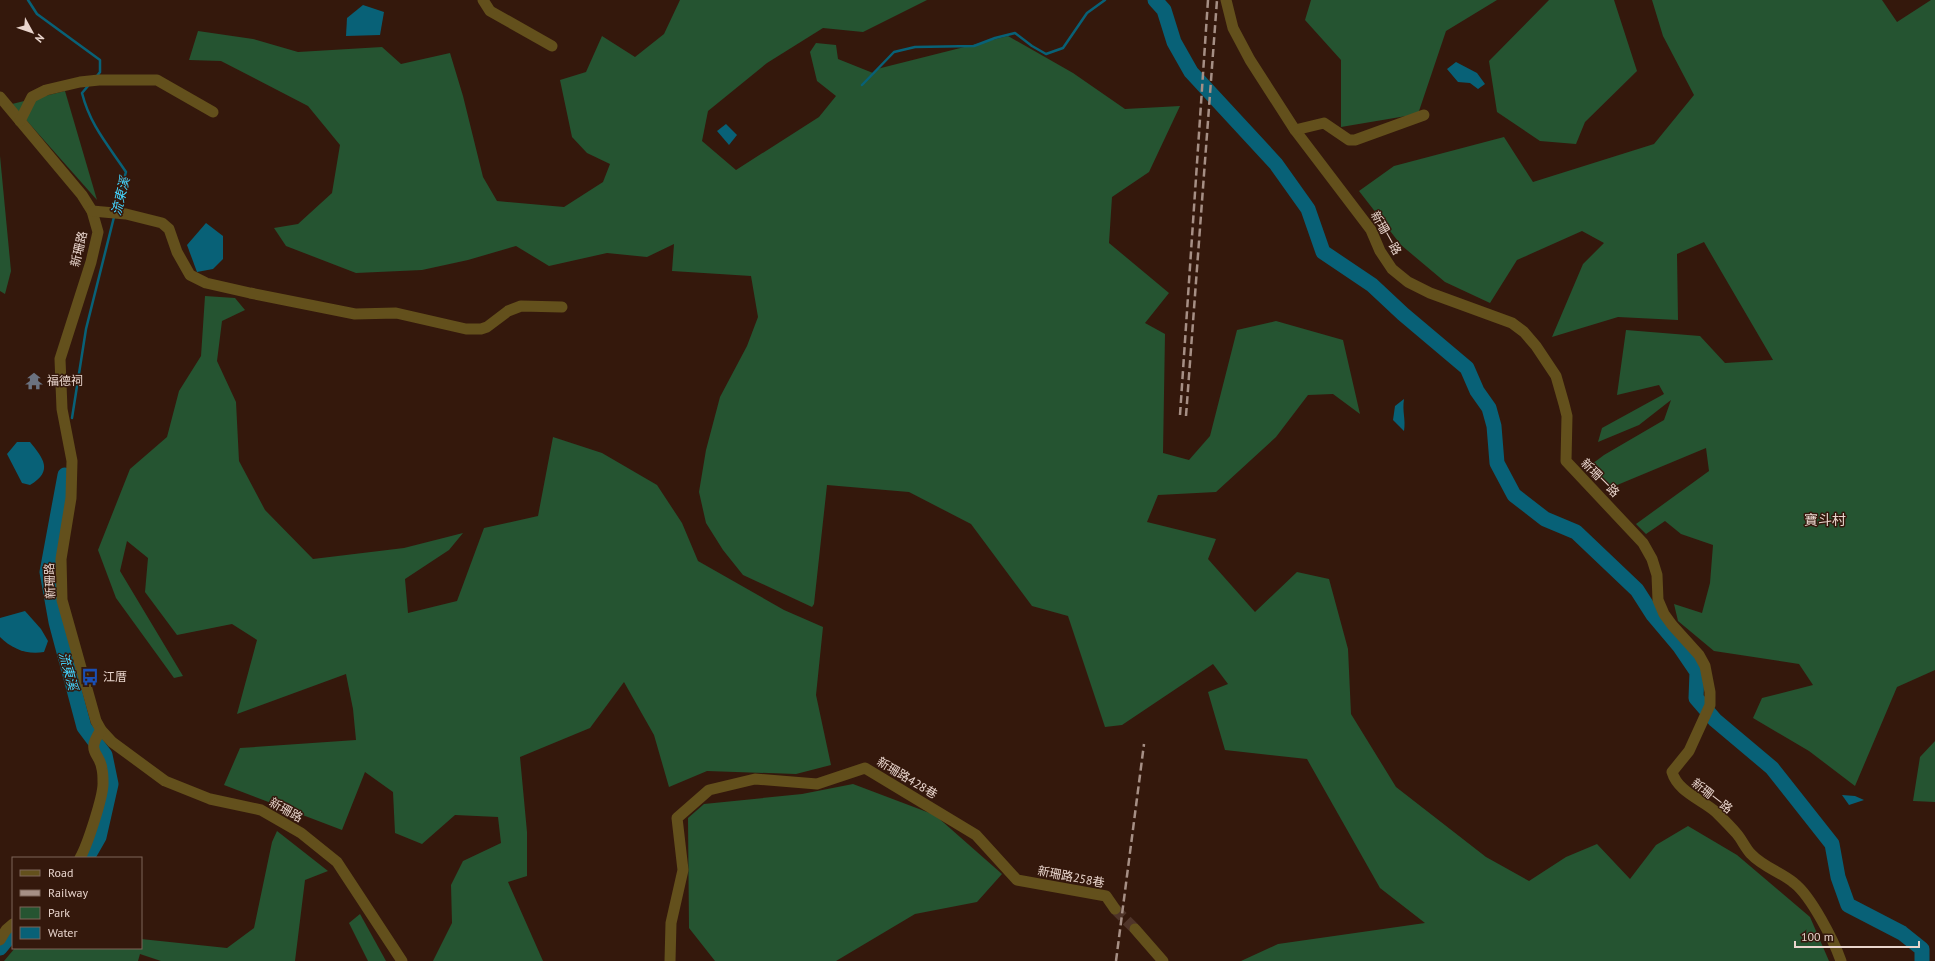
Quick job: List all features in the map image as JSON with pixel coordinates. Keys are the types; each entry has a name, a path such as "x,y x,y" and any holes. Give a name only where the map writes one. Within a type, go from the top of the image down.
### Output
{"street":[{"path":"483,0 490,11 552,46"},
{"name":"新珊一路","path":"1226,0 1233,28 1250,60 1295,130 1363,219 1392,269 1408,282 1430,294 1512,323 1524,332 1536,346 1556,376 1567,416 1566,461 1643,543 1652,559 1657,575 1658,600 1664,614 1699,655 1705,666 1710,692 1710,705 1689,751 1672,772 1674,780 1684,790 1716,812 1737,834 1751,854 1772,871 1793,882 1804,892 1829,936 1841,961"},
{"path":"20,121 32,97 46,90 80,82 99,80 157,80 213,112"},
{"name":"新珊路","path":"0,98 82,195 98,211 98,232 91,262 60,359 62,409 72,461 71,498 62,559 62,600 96,721 97,737 124,751 165,781 210,799 261,810 301,832 337,862 402,961"},
{"path":"1295,130 1324,123 1349,140 1355,140 1424,115"},
{"path":"98,211 126,214 162,223 169,229 177,252 190,275 206,282 250,294 356,314 396,313 466,329 481,329 487,327 508,312 521,306 562,307"},
{"path":"80,857 89,838 103,787 102,769 94,752 97,737"},
{"name":"新珊路428巷","path":"670,961 671,923 683,870 677,818 709,790 755,779 817,784 865,768 976,835 1017,880"},
{"name":"新珊路258巷","path":"1017,880 1106,896 1115,909"},
{"path":"0,940 6,930 12,925"},
{"path":"1135,928 1163,961"}],"green space":[{"path":"680,0 927,0 863,32 823,28 767,63 708,111 702,141 736,170 819,117 836,96 817,81 810,52 816,43 836,45 838,59 873,73 877,69 1008,36 1073,73 1125,109 1180,106 1149,172 1112,197 1109,243 1169,293 1145,323 1165,334 1163,453 1189,460 1210,436 1237,330 1276,321 1343,340 1360,414 1333,394 1308,395 1276,437 1216,492 1158,495 1147,522 1216,539 1208,559 1255,612 1297,572 1329,579 1348,649 1351,714 1396,787 1486,857 1529,881 1566,857 1597,844 1630,879 1656,845 1688,826 1737,855 1810,917 1829,961 1241,961 1278,944 1425,923 1380,888 1307,759 1225,750 1208,692 1228,684 1213,664 1122,725 1105,727 1068,616 1032,606 971,524 909,492 827,485 814,604 812,607 743,575 723,550 706,523 699,492 706,450 720,397 747,346 758,317 751,276 672,271 674,244 647,257 607,253 549,266 516,246 468,260 422,270 356,273 286,246 274,228 298,224 332,193 340,145 308,106 221,61 189,60 198,31 253,39 298,52 382,47 401,64 450,53 463,96 483,177 497,201 564,207 603,182 610,164 587,153 572,137 560,80 586,72 602,36 635,57 664,34"},
{"path":"1311,0 1497,0 1446,31 1418,114 1341,127 1341,60 1305,20"},
{"path":"1549,0 1614,0 1637,71 1585,122 1576,144 1540,141 1497,112 1489,61"},
{"path":"1652,0 1882,0 1897,22 1931,0 1935,0 1935,670 1897,687 1855,786 1809,751 1753,718 1762,698 1813,685 1799,664 1714,651 1678,621 1674,604 1702,613 1710,583 1713,545 1681,534 1665,521 1646,534 1636,524 1709,471 1706,448 1610,488 1588,467 1604,455 1664,420 1671,400 1639,425 1598,442 1602,428 1664,394 1659,385 1617,395 1626,330 1700,336 1725,363 1773,360 1704,242 1677,254 1678,320 1618,317 1552,337 1583,264 1604,243 1582,231 1517,260 1490,303 1445,282 1401,245 1359,191 1394,166 1504,137 1533,182 1654,144 1694,95 1663,36"},
{"path":"65,91 97,200 12,104"},
{"path":"0,156 11,271 5,294 0,291"},
{"path":"205,296 235,298 245,310 222,321 217,361 236,402 239,461 265,510 313,559 404,548 463,533 449,550 405,579 408,613 457,601 484,528 538,516 553,437 602,453 657,485 682,523 698,561 784,610 823,627 816,695 831,765 796,774 707,771 669,787 654,735 624,682 590,728 520,757 527,832 527,876 508,882 543,961 433,961 452,923 451,885 463,861 501,843 498,817 455,815 422,844 395,833 393,792 365,772 342,830 224,785 240,748 356,740 353,709 346,674 237,714 257,640 232,624 177,635 145,592 148,558 127,541 120,571 183,676 174,678 116,598 98,550 130,469 167,437 179,391 201,356"},
{"path":"1935,741 1935,802 1913,801 1920,757"},
{"path":"853,784 935,815 1002,874 977,902 915,914 836,961 715,961 689,928 688,818 704,804 802,794"},
{"path":"277,831 328,871 305,880 295,961 161,961 140,954 138,961 4,961 14,949 142,949 142,939 227,948 254,928 272,842"},
{"path":"360,914 386,961 368,961 349,923"}],"water":[{"path":"363,5 384,12 380,35 346,36 347,18"},
{"path":"1456,62 1477,73 1485,84 1478,89 1470,83 1458,82 1447,69"},
{"path":"726,124 737,135 729,145 717,131"},
{"path":"206,223 223,236 223,259 213,269 197,272 187,245"},
{"path":"1404,399 1404,431 1393,420 1395,406"},
{"path":"17,442 30,442 44,464 42,475 30,485 22,483 7,454"},
{"path":"25,611 41,629 48,641 44,652 32,653 20,650 10,645 0,637 0,618"},
{"path":"1842,795 1855,796 1864,800 1849,805"}],"waterway":[{"name":"流東溪","path":"28,0 37,14 100,60 100,72 97,76"},
{"path":"862,85 894,52 915,47 974,46 995,38 1015,33 1032,46 1046,54 1063,48 1087,13 1105,0"},
{"path":"1155,0 1164,10 1174,42 1191,72 1276,164 1308,209 1323,252 1372,285 1403,314 1467,368 1477,391 1489,408 1494,426 1497,463 1514,495 1545,519 1576,532 1637,590 1653,615 1680,647 1697,672 1696,698 1715,720 1772,768 1832,844 1838,877 1848,905 1902,933 1922,949 1922,961"},
{"name":"流東溪","path":"88,86 82,93 85,104 100,134 126,172 115,210"},
{"name":"流東溪","path":"72,418 86,329 114,217"},
{"name":"流東溪","path":"65,475 47,572 56,622 84,727 105,755 111,784 99,837 88,857"},
{"name":"流東溪","path":"0,948 12,933"}],"tunnel":[{"path":"1115,909 1135,929"}],"railway":[{"path":"1180,415 1208,0"},
{"path":"1186,416 1217,0"},
{"path":"1116,961 1144,744"}],"place":[{"name":"福德祠","path":"34,381"},
{"name":"江厝","path":"90,677"}],"district":[{"name":"寶斗村","path":"1825,520"}]}
